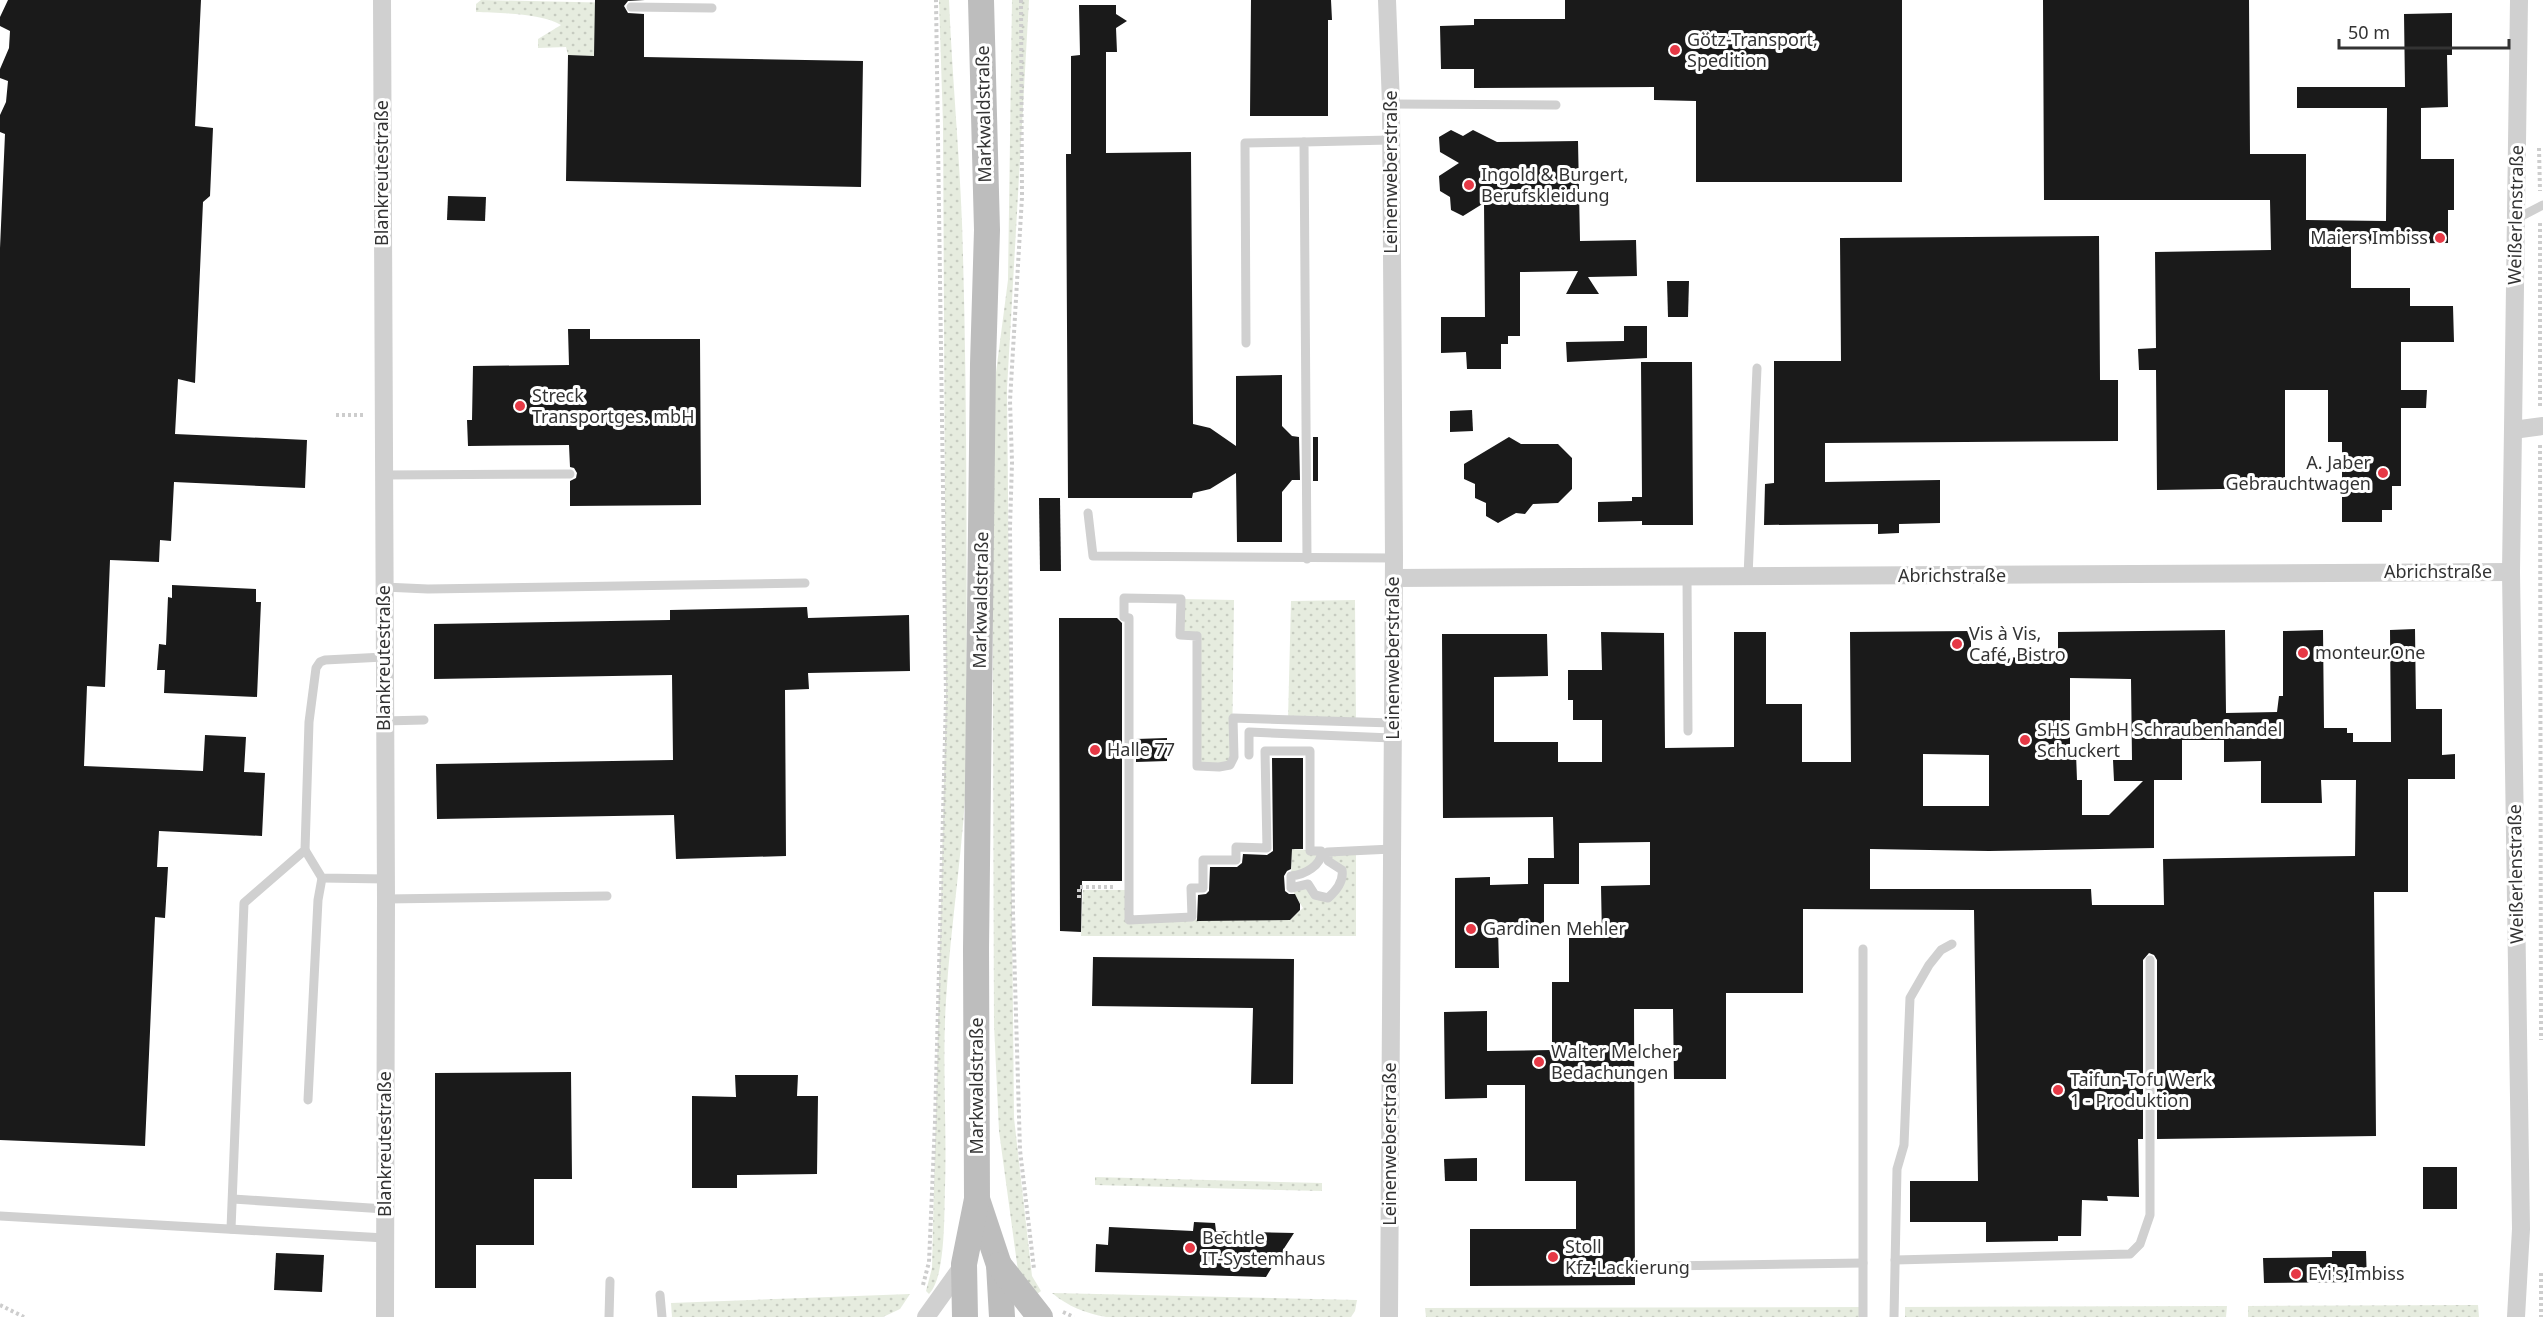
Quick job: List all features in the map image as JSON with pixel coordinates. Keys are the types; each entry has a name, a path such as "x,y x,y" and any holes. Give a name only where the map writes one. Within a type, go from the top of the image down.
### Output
{"main road":[{"name":"Markwaldstraße","path":"965,1317 964,1264 977,1199 976,937 983,363 987,230 981,0"},
{"name":"Markwaldstraße","path":"977,1199 999,1265 1002,1317"},
{"path":"999,1265 1051,1314"}],"street":[{"name":"Blankreutestraße","path":"382,0 386,59 383,414 386,879 385,1317"},
{"name":"Leinenweberstraße","path":"1387,0 1391,104 1394,558 1389,1317"},
{"name":"Weißerlenstraße","path":"2516,1317 2521,1229 2511,572 2519,0"},
{"path":"2513,430 2541,426"},
{"name":"Abrichstraße","path":"1394,578 2511,572"},
{"path":"927,1317 964,1264"}],"lane":[{"path":"631,7 712,8"},
{"path":"1391,104 1556,105"},
{"path":"1246,344 1245,143 1390,140"},
{"path":"1304,142 1307,559"},
{"path":"2516,219 2541,206"},
{"path":"1748,576 1757,368"},
{"path":"384,475 570,474"},
{"path":"1088,513 1093,556 1394,558"},
{"path":"1688,577 1688,731"},
{"path":"384,587 428,589 805,584"},
{"path":"1392,730 1233,718 1234,757 1230,765 1197,766 1197,636 1180,635 1181,599 1124,598 1124,617 1129,618 1129,920 1192,917 1191,888 1203,888 1203,860 1236,860 1236,848 1266,848 1265,751 1310,751 1310,851 1321,851 1322,854 1320,862 1303,875 1291,876 1291,888 1308,884 1315,895 1328,898 1337,889 1343,876 1342,870 1328,861 1328,852 1392,849"},
{"path":"308,1100 318,900 322,878 305,850 309,722 316,668 320,662 325,660 384,657"},
{"path":"1249,718 1249,755"},
{"path":"384,721 424,720"},
{"path":"1250,732 1392,730"},
{"path":"231,1229 244,903 305,850"},
{"path":"322,878 386,879"},
{"path":"386,899 608,896"},
{"path":"1894,1317 1897,1169 1904,1145 1910,998 1929,965 1941,950 1952,944"},
{"path":"1863,949 1863,1317"},
{"path":"1895,1260 2130,1254 2140,1244 2150,1215 2150,960"},
{"path":"233,1199 385,1209"},
{"path":"0,1216 385,1238"},
{"path":"1665,1266 1863,1263"},
{"path":"609,1317 610,1281"},
{"path":"660,1295 662,1317"}],"path":[{"path":"922,1289 929,1262 935,1122 946,698 936,0"},
{"path":"1021,0 1022,197 1010,401 1013,890 1020,1150 1035,1275"},
{"path":"2539,138 2541,206 2541,1044"},
{"path":"336,415 383,414"},
{"path":"1079,898 1079,887 1097,884 1130,886"},
{"path":"2541,1269 2541,1317"},
{"path":"0,1305 24,1317"},
{"path":"1051,1314 1074,1317"}],"shaded area":[{"path":"481,0 619,3 594,56 568,55 566,47 538,48 538,39 561,25 532,16 476,12 476,4"},
{"path":"939,0 949,0 962,223 966,426 967,764 946,1000 943,1244 939,1274 929,1294 926,1291 932,1268 946,698 943,124"},
{"path":"1012,0 1029,0 1007,389 1014,1118 1032,1276 1041,1291 1033,1297 1018,1271 999,1131 994,1025 992,403 1008,280"},
{"path":"1181,599 1234,600 1230,765 1197,766 1197,636 1180,635"},
{"path":"1355,600 1356,722 1288,720 1291,601"},
{"path":"1292,849 1321,851 1320,862 1291,876"},
{"path":"1356,851 1356,936 1081,936 1083,890 1130,890 1129,919 1290,920 1303,908 1291,888 1308,884 1321,898 1341,883 1337,866 1328,852"},
{"path":"1095,1177 1322,1183 1322,1191 1095,1185"},
{"path":"1052,1293 1357,1300 1351,1317 1106,1317 1078,1309"},
{"path":"910,1294 900,1309 883,1317 672,1317 671,1303"},
{"path":"2478,1305 2479,1317 2248,1317 2248,1306"},
{"path":"2227,1306 2226,1317 1905,1317 1905,1307"},
{"path":"1861,1307 1859,1317 1426,1317 1425,1308"}],"building":[{"path":"8,0 201,0 195,126 213,128 210,196 203,202 195,383 178,379 175,434 307,440 305,488 174,482 171,541 160,540 159,562 110,560 105,687 87,686 84,766 203,771 205,735 246,737 244,772 265,773 262,836 159,831 157,867 168,867 165,918 155,917 145,1146 0,1140 0,248 5,134 0,132 0,115 6,102 8,81 0,78 0,69 9,48 10,31 0,26 0,17"},
{"path":"595,0 645,0 628,1 624,6 628,13 644,14 644,57 863,61 861,187 566,181 568,55 594,56"},
{"path":"1251,0 1331,0 1332,20 1328,20 1328,116 1250,116"},
{"path":"1565,0 1902,0 1902,182 1696,182 1696,101 1654,100 1654,87 1474,88 1474,69 1441,69 1440,26 1474,25 1474,19 1565,19"},
{"path":"2043,0 2249,0 2250,154 2306,154 2306,220 2386,221 2387,108 2297,108 2297,87 2405,87 2404,14 2452,13 2452,55 2447,55 2448,107 2421,108 2421,159 2454,159 2454,210 2448,210 2448,243 2351,244 2351,288 2410,288 2410,306 2453,306 2454,342 2401,342 2401,390 2427,390 2426,408 2401,408 2401,486 2392,486 2392,510 2382,510 2382,522 2342,522 2342,442 2328,442 2328,390 2285,390 2285,488 2157,490 2156,370 2139,370 2138,349 2156,348 2155,252 2271,250 2270,200 2044,200"},
{"path":"1079,5 1116,5 1116,14 1127,21 1116,28 1117,52 1106,52 1106,153 1191,152 1193,424 1210,428 1236,446 1236,376 1282,375 1282,426 1292,436 1299,437 1300,480 1292,480 1282,492 1282,542 1237,542 1236,473 1210,489 1193,493 1192,498 1068,498 1066,154 1071,154 1071,56 1080,55"},
{"path":"1451,130 1463,136 1473,130 1497,142 1578,141 1580,241 1636,240 1637,276 1588,277 1599,294 1566,294 1578,271 1520,272 1520,336 1508,336 1508,344 1501,344 1501,369 1467,369 1466,352 1441,353 1441,317 1485,317 1484,203 1463,216 1451,210 1450,197 1440,191 1439,176 1459,163 1440,152 1439,137"},
{"path":"448,196 486,197 485,221 447,220"},
{"path":"2099,236 2100,380 2118,380 2118,441 1825,443 1825,482 1940,480 1940,523 1899,524 1899,533 1878,534 1878,524 1764,525 1765,484 1774,483 1774,361 1841,361 1840,238"},
{"path":"1667,281 1689,281 1688,317 1668,317"},
{"path":"1624,326 1647,326 1647,358 1567,362 1566,342 1624,341"},
{"name":"Streck Transportges. mbH","path":"568,329 590,329 590,339 700,339 701,505 570,506 570,481 576,478 577,473 574,468 570,467 569,445 468,446 467,420 472,420 473,366 569,365"},
{"path":"1641,362 1692,362 1693,525 1642,525 1642,521 1598,522 1598,502 1632,501 1632,497 1642,497"},
{"path":"1472,410 1473,431 1450,432 1450,411"},
{"path":"1313,437 1318,437 1318,481 1313,481"},
{"path":"1509,437 1521,444 1558,444 1572,458 1572,489 1558,503 1533,504 1525,514 1516,513 1498,523 1486,516 1486,503 1475,498 1475,484 1464,479 1464,464"},
{"path":"1039,498 1060,498 1061,571 1040,571"},
{"path":"172,585 256,589 256,602 261,602 257,697 164,693 165,670 157,670 159,644 166,645 168,597 172,598"},
{"path":"807,607 808,618 909,615 910,671 808,673 809,689 785,690 786,856 676,859 674,815 437,819 436,764 673,760 672,675 434,679 434,624 670,620 670,610"},
{"name":"Halle 77","path":"1059,618 1117,618 1122,623 1122,881 1082,881 1081,932 1060,931"},
{"path":"2415,629 2416,709 2442,709 2442,755 2455,754 2455,779 2408,779 2408,892 2374,892 2376,1136 2157,1139 2157,960 2149,953 2143,960 2143,1139 2138,1139 2139,1197 2107,1196 2108,1201 2082,1200 2081,1236 2058,1236 2058,1241 1986,1242 1986,1222 1910,1222 1910,1181 1978,1181 1974,910 1803,909 1803,993 1726,993 1726,1079 1674,1079 1673,1009 1634,1009 1635,1285 1470,1286 1470,1229 1576,1229 1576,1181 1525,1181 1525,1085 1487,1085 1487,1098 1445,1099 1444,1012 1487,1011 1487,1051 1552,1050 1552,982 1569,982 1569,938 1602,938 1601,886 1650,885 1650,842 1579,843 1579,884 1544,884 1544,926 1498,926 1499,968 1455,968 1455,878 1490,877 1490,885 1528,884 1528,858 1554,858 1553,817 1443,818 1442,634 1547,634 1548,676 1494,677 1494,742 1558,742 1558,762 1602,762 1602,720 1573,720 1573,700 1568,700 1568,670 1602,670 1601,632 1664,633 1665,748 1734,747 1734,632 1766,632 1766,704 1802,704 1802,762 1851,762 1850,632 1971,631 1971,658 2058,657 2058,632 2225,630 2226,713 2277,712 2279,696 2283,696 2283,631 2323,630 2324,728 2347,728 2347,733 2353,733 2353,742 2391,742 2390,630","holes":["2070,678 2131,679 2132,760 2113,760 2114,781 2143,781 2109,815 2082,815 2082,780 2077,780 2076,753 2070,753","2182,740 2224,740 2224,762 2261,761 2261,803 2322,803 2321,780 2356,780 2355,856 2163,859 2164,905 2092,905 2091,889 1870,889 1870,849 1989,851 2154,848 2154,780 2182,780","1923,754 1989,755 1989,806 1923,806"]},
{"path":"1167,738 1167,761 1136,762 1136,739"},
{"path":"1272,758 1303,758 1303,849 1292,849 1291,869 1284,876 1285,891 1295,894 1300,910 1290,920 1197,921 1198,895 1209,891 1210,867 1237,867 1242,863 1243,854 1267,855 1273,851"},
{"path":"1093,957 1294,959 1293,1084 1251,1084 1253,1008 1092,1006"},
{"path":"571,1072 572,1179 534,1179 534,1245 476,1245 476,1288 435,1288 435,1073"},
{"path":"735,1075 798,1075 797,1096 818,1096 817,1174 737,1175 737,1188 692,1188 692,1096 736,1097"},
{"path":"1477,1158 1477,1181 1445,1181 1444,1159"},
{"path":"2423,1167 2457,1167 2457,1209 2423,1209"},
{"name":"Bechtle IT-Systemhaus","path":"1194,1222 1215,1223 1216,1231 1294,1233 1283,1250 1284,1258 1272,1267 1266,1277 1095,1272 1096,1244 1108,1245 1109,1227 1193,1231"},
{"path":"2332,1251 2366,1251 2367,1282 2264,1283 2263,1258 2332,1257"},
{"path":"276,1253 324,1255 322,1292 274,1290"}],"place":[{"name":"Götz-Transport, Spedition","path":"1675,50"},
{"name":"Ingold & Burgert, Berufskleidung","path":"1469,185"},
{"name":"Maiers Imbiss","path":"2440,238"},
{"name":"Streck Transportges. mbH","path":"520,406"},
{"name":"A. Jaber Gebrauchtwagen","path":"2383,473"},
{"name":"Vis à Vis, Café, Bistro","path":"1957,644"},
{"name":"monteur.One","path":"2303,653"},
{"name":"SHS GmbH Schraubenhandel Schuckert","path":"2025,740"},
{"name":"Halle 77","path":"1095,750"},
{"name":"Gardinen Mehler","path":"1471,929"},
{"name":"Walter Melcher Bedachungen","path":"1539,1062"},
{"name":"Taifun-Tofu Werk 1 - Produktion","path":"2058,1090"},
{"name":"Bechtle IT-Systemhaus","path":"1190,1248"},
{"name":"Stoll Kfz-Lackierung","path":"1553,1257"},
{"name":"Evi's Imbiss","path":"2296,1274"}]}
